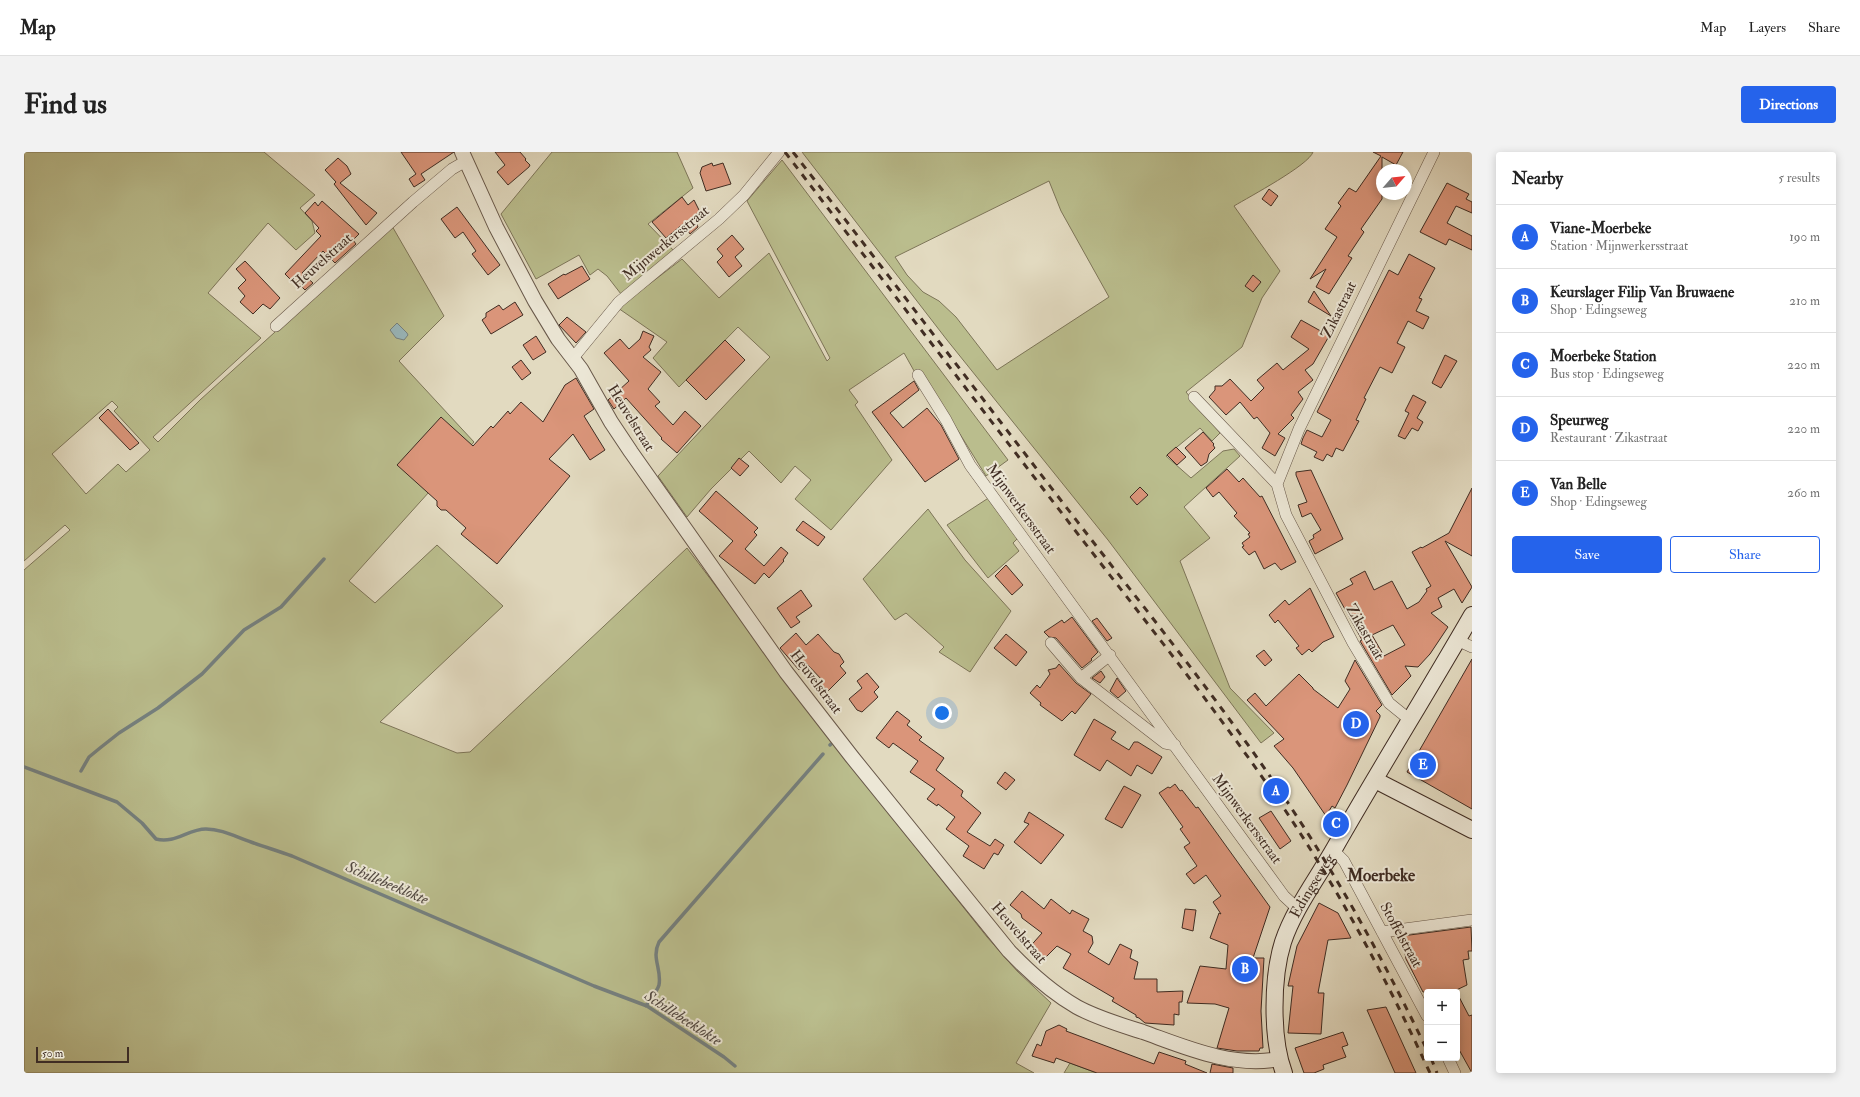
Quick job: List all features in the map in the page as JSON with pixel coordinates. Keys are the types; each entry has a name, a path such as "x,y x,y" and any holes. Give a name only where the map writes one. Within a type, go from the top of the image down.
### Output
{"main road":[{"name":"Edingseweg","path":"1281,1066 1275,1031 1278,969 1284,940 1298,909 1472,615"},
{"path":"1375,780 1472,830"}],"street":[{"name":"Mijnwerkersstraat","path":"573,358 619,302 719,219 744,195 779,152"},
{"name":"Zikastraat","path":"1277,484 1299,429 1434,152"},
{"name":"Heuvelstraat","path":"276,326 464,157 496,227 525,282 558,340 573,358 631,452 786,672 852,757 1005,946 1030,973 1052,992 1078,1008 1105,1020 1212,1055 1240,1060 1268,1061 1281,1066"},
{"name":"Mijnwerkersstraat","path":"918,375 946,420 970,465 1110,655 1284,896 1298,909"},
{"name":"Zikastraat","path":"1194,397 1277,484 1286,515 1349,636 1389,703 1410,720"},
{"path":"1457,640 1472,646"},
{"name":"Mijnwerkersstraat","path":"1051,643 1081,678 1165,743 1174,745"},
{"path":"1081,678 1110,655"},
{"name":"Stoffelstraat","path":"1334,850 1344,861 1424,1010"},
{"path":"1382,932 1472,920"},
{"path":"1449,1061 1455,1073"}],"green space":[{"path":"24,152 264,152 315,195 300,208 312,221 315,233 296,250 268,223 208,293 261,338 153,437 158,442 200,400 392,226 444,316 399,361 474,442 349,581 375,603 437,545 503,606 380,722 457,753 470,752 687,548 870,790 987,937 1017,971 1051,1003 1016,1063 1034,1073 24,1073 24,570 70,530 65,525 24,561","holes":["112,401 118,407 114,411 150,450 126,472 118,464 86,494 52,454"]},
{"path":"552,152 677,152 693,188 648,224 676,253 621,294 607,276 598,269 590,275 579,255 536,279 501,214"},
{"path":"802,152 1313,152 1301,165 1234,206 1280,271 1262,298 1242,347 1186,392 1220,433 1212,441 1200,428 1166,456 1191,478 1223,451 1234,449 1240,456 1184,507 1210,538 1180,561 1230,688 1274,733 1261,743 1108,540 947,340","holes":["1049,181 1061,211 1109,297 997,370 956,317 939,301 923,292 907,275 895,257"]},
{"path":"782,160 1008,460 986,476 945,410 918,378 904,353 849,390 858,402 855,405 892,460 831,530 795,499 811,480 795,466 781,483 749,451 711,489 687,517 658,476 770,357 738,327 679,387 653,358 667,342 618,308 682,259 719,298 769,253 827,361 830,358 747,201"},
{"path":"990,497 1019,537 1013,543 1019,551 988,578 947,525"},
{"path":"928,509 965,560 1011,611 970,672 939,652 944,647 906,613 895,620 863,579"},
{"path":"1070,1063 1097,1073 1064,1073"}],"water":[{"path":"397,323 408,335 404,340 396,338 390,330"}],"building":[{"path":"401,152 454,152 421,174 425,180 414,187 409,179 416,174"},
{"path":"495,152 520,152 530,165 508,185 497,172 505,165"},
{"path":"1373,152 1403,152 1397,164 1382,157 1382,164 1376,164 1376,200 1381,200 1361,229 1364,232 1348,256 1352,258 1329,294 1316,287 1326,269 1310,279 1337,237 1325,229 1341,206 1338,203 1349,188 1356,192 1381,156"},
{"path":"338,158 347,166 351,174 340,183 377,213 366,225 334,184 336,182 325,170"},
{"path":"712,163 713,166 723,163 731,184 706,191 700,173 702,167"},
{"path":"1447,183 1469,194 1466,199 1472,202 1472,213 1456,206 1447,223 1472,236 1472,250 1449,239 1446,245 1420,232"},
{"path":"1269,189 1278,196 1271,206 1262,199"},
{"path":"682,197 688,205 694,200 700,212 693,216 698,227 690,234 683,224 666,238 652,222"},
{"path":"322,201 359,234 353,240 356,244 335,263 323,251 302,273 313,283 305,290 294,279 292,281 285,274 321,236 316,231 319,228 305,213 315,202 318,206"},
{"path":"457,207 500,265 488,275 472,254 476,251 463,232 455,238 441,219"},
{"path":"732,235 744,249 735,257 742,266 729,277 717,262 723,256 717,249"},
{"path":"1409,254 1435,268 1419,298 1422,299 1416,311 1429,317 1423,329 1408,321 1397,343 1405,347 1392,373 1380,367 1364,398 1366,399 1356,420 1359,421 1343,451 1336,448 1332,457 1327,454 1323,461 1314,457 1317,452 1301,444 1303,438 1307,430 1322,437 1331,420 1317,412 1389,270 1398,275"},
{"path":"245,261 280,298 270,309 263,304 253,314 240,302 245,296 238,288 246,280 236,269"},
{"path":"582,266 590,279 558,299 548,284 564,274 565,275"},
{"path":"1253,275 1261,282 1253,292 1245,286"},
{"path":"1314,291 1331,316 1308,302"},
{"path":"515,302 523,315 491,334 482,320 486,317 486,313 499,305 503,310"},
{"path":"567,317 586,332 576,343 559,325"},
{"path":"1301,320 1326,334 1332,331 1313,364 1305,370 1313,380 1298,392 1303,399 1291,415 1294,418 1278,434 1285,438 1275,456 1262,448 1270,433 1257,417 1254,419 1240,402 1226,415 1209,397 1215,390 1215,386 1222,386 1230,379 1251,401 1264,388 1257,380 1277,363 1283,370 1309,349 1291,337"},
{"path":"643,331 654,336 649,347 651,350 643,357 661,372 648,389 660,402 655,406 673,425 685,411 701,426 677,453 661,439 662,438 626,398 614,409 608,400 629,381 604,353 620,339 629,349 640,339"},
{"path":"536,336 546,352 533,360 523,345"},
{"path":"725,340 745,360 706,400 686,380"},
{"path":"1445,355 1457,361 1441,388 1432,383"},
{"path":"521,360 531,373 522,380 512,367"},
{"path":"576,378 594,409 584,416 605,450 590,460 573,434 549,459 570,476 497,564 461,534 466,528 446,510 441,510 437,506 437,501 397,465 441,417 473,446 491,426 493,428 508,411 510,414 521,402 543,422 565,385"},
{"path":"914,381 919,390 890,413 903,428 927,408 941,425 959,459 925,482 872,412"},
{"path":"1413,395 1426,402 1417,418 1423,422 1418,431 1412,428 1405,439 1398,436 1409,413 1405,411"},
{"path":"108,409 139,443 130,450 99,418"},
{"path":"1203,432 1214,444 1213,445 1215,448 1209,454 1207,462 1201,466 1185,448"},
{"path":"1176,447 1186,457 1177,465 1167,455"},
{"path":"739,458 749,466 740,476 731,468"},
{"path":"1227,469 1239,482 1243,478 1260,497 1262,496 1296,562 1281,570 1275,563 1264,569 1255,551 1249,555 1242,547 1244,546 1242,543 1250,537 1248,534 1250,533 1234,516 1237,513 1219,492 1213,497 1206,488"},
{"path":"1311,470 1343,539 1315,554 1309,541 1314,538 1313,535 1321,530 1311,513 1302,517 1298,505 1307,502 1296,475 1296,472"},
{"path":"1140,487 1148,495 1137,505 1130,497"},
{"path":"1472,488 1472,556 1445,541 1472,587 1462,603 1454,589 1438,598 1442,607 1431,613 1448,627 1430,654 1418,667 1405,666 1411,676 1392,695 1360,641 1362,640 1336,593 1353,584 1350,579 1365,571 1374,590 1392,581 1407,609 1419,602 1427,591 1426,589 1431,586 1412,552 1449,533","holes":["1393,625 1405,645 1384,656 1372,635"]},
{"path":"716,491 758,528 754,532 757,535 745,549 764,566 781,547 788,553 783,560 784,561 769,578 764,573 755,584 719,556 733,541 699,511"},
{"path":"803,521 825,537 818,546 796,530"},
{"path":"1006,565 1023,585 1012,595 995,576"},
{"path":"1310,588 1334,637 1323,642 1312,652 1309,649 1302,655 1296,648 1299,646 1278,620 1275,623 1269,615 1285,600 1289,605"},
{"path":"801,590 812,606 796,617 800,622 791,628 777,608"},
{"path":"1072,617 1098,652 1091,659 1092,660 1082,668 1056,638 1049,637 1044,632 1062,620 1064,623"},
{"path":"1097,618 1112,638 1107,641 1092,621"},
{"path":"796,633 806,645 818,634 834,652 839,654 844,662 840,666 846,673 828,691 820,684 823,681 806,663 799,670 780,648"},
{"path":"1006,634 1027,652 1016,666 994,648"},
{"path":"1264,650 1272,660 1265,666 1256,656"},
{"path":"1472,659 1472,809 1407,772"},
{"path":"1355,660 1382,705 1376,711 1380,717 1335,808 1332,806 1326,816 1293,768 1274,746 1284,739 1247,700 1255,693 1266,706 1299,674 1313,689 1338,708 1350,689 1345,681"},
{"path":"1059,664 1076,683 1091,694 1075,714 1072,711 1062,721 1040,705 1041,703 1030,693 1037,685 1040,688 1050,674 1048,670 1056,668"},
{"path":"1101,671 1105,677 1100,683 1092,678"},
{"path":"867,673 879,687 874,692 878,697 862,712 857,710 849,699 862,688 857,681"},
{"path":"1117,678 1126,691 1118,698 1110,691"},
{"path":"897,711 910,721 907,725 922,737 919,740 944,758 936,770 963,791 961,796 981,813 967,832 990,846 995,839 1004,845 998,855 994,853 984,869 963,856 969,846 946,829 955,817 938,804 937,806 927,799 935,789 910,772 918,761 893,743 889,748 876,738"},
{"path":"1094,719 1116,732 1111,739 1129,750 1134,742 1138,742 1162,757 1152,774 1137,765 1131,776 1107,760 1100,771 1074,755"},
{"path":"1005,772 1015,780 1006,790 997,783"},
{"path":"1175,784 1180,791 1182,790 1196,808 1198,807 1270,907 1253,958 1264,958 1261,1011 1263,1048 1260,1048 1259,1051 1237,1051 1217,1048 1229,1008 1215,1004 1187,1003 1200,966 1226,969 1228,945 1210,938 1219,913 1221,914 1213,902 1221,896 1206,875 1194,884 1186,874 1197,866 1184,847 1190,843 1180,829 1183,827 1159,793"},
{"path":"1124,786 1141,795 1122,828 1105,819"},
{"path":"1271,811 1291,841 1280,849 1259,818"},
{"path":"1029,812 1064,835 1041,864 1014,842 1029,824 1024,822"},
{"path":"1022,891 1044,909 1051,899 1070,914 1072,910 1089,919 1083,931 1092,936 1093,943 1088,952 1109,965 1120,944 1132,950 1130,958 1138,962 1134,979 1157,979 1157,992 1183,991 1182,1002 1179,1002 1179,1015 1174,1014 1174,1025 1145,1023 1136,1017 1136,1015 1112,1001 1114,998 1063,968 1071,954 1057,946 1040,963 1027,950 1042,933 1022,918 1021,914 1010,905"},
{"path":"1319,903 1338,913 1351,938 1328,940 1318,993 1324,993 1321,1034 1288,1033 1293,986 1288,986 1297,946"},
{"path":"1185,909 1196,910 1193,931 1182,928"},
{"path":"1471,927 1472,951 1468,951 1469,959 1463,960 1467,985 1458,989 1424,989 1423,992 1406,959 1402,936"},
{"path":"1460,999 1469,1016 1472,1015 1472,1073 1460,1051"},
{"path":"1386,1007 1416,1073 1395,1073 1367,1010"},
{"path":"1059,1025 1067,1029 1066,1031 1154,1064 1159,1052 1186,1061 1185,1064 1207,1073 1097,1073 1056,1058 1054,1063 1032,1056 1037,1044 1041,1046 1046,1031"},
{"path":"1343,1032 1348,1045 1342,1047 1346,1057 1323,1065 1324,1069 1314,1073 1304,1073 1295,1048"},
{"path":"1212,1064 1233,1068 1233,1073 1210,1073"}],"waterway":[{"path":"81,771 89,757 119,733 158,708 202,674 244,630 281,607 324,559"},
{"path":"646,1006 659,985 660,979 656,958 659,942 823,754"},
{"name":"Schillebeeklokte","path":"24,767 117,802 142,823 156,839 169,840 193,831 212,829 292,856 594,986 647,1006 724,1057 735,1066"}],"railway":[{"path":"785,152 1182,668 1260,774 1306,842 1363,939 1398,1005 1430,1073"},
{"path":"793,152 1189,665 1242,736 1311,838 1347,897 1424,1044"},
{"path":"1432,1061 1437,1073"}],"place":[{"name":"Speurweg","path":"1356,724"},
{"name":"Van Belle","path":"1423,765"},
{"name":"Viane-Moerbeke","path":"1276,791"},
{"name":"Moerbeke Station","path":"1336,824"},
{"name":"Keurslager Filip Van Bruwaene","path":"1245,969"}],"district":[{"name":"Moerbeke","path":"1381,875"}]}
